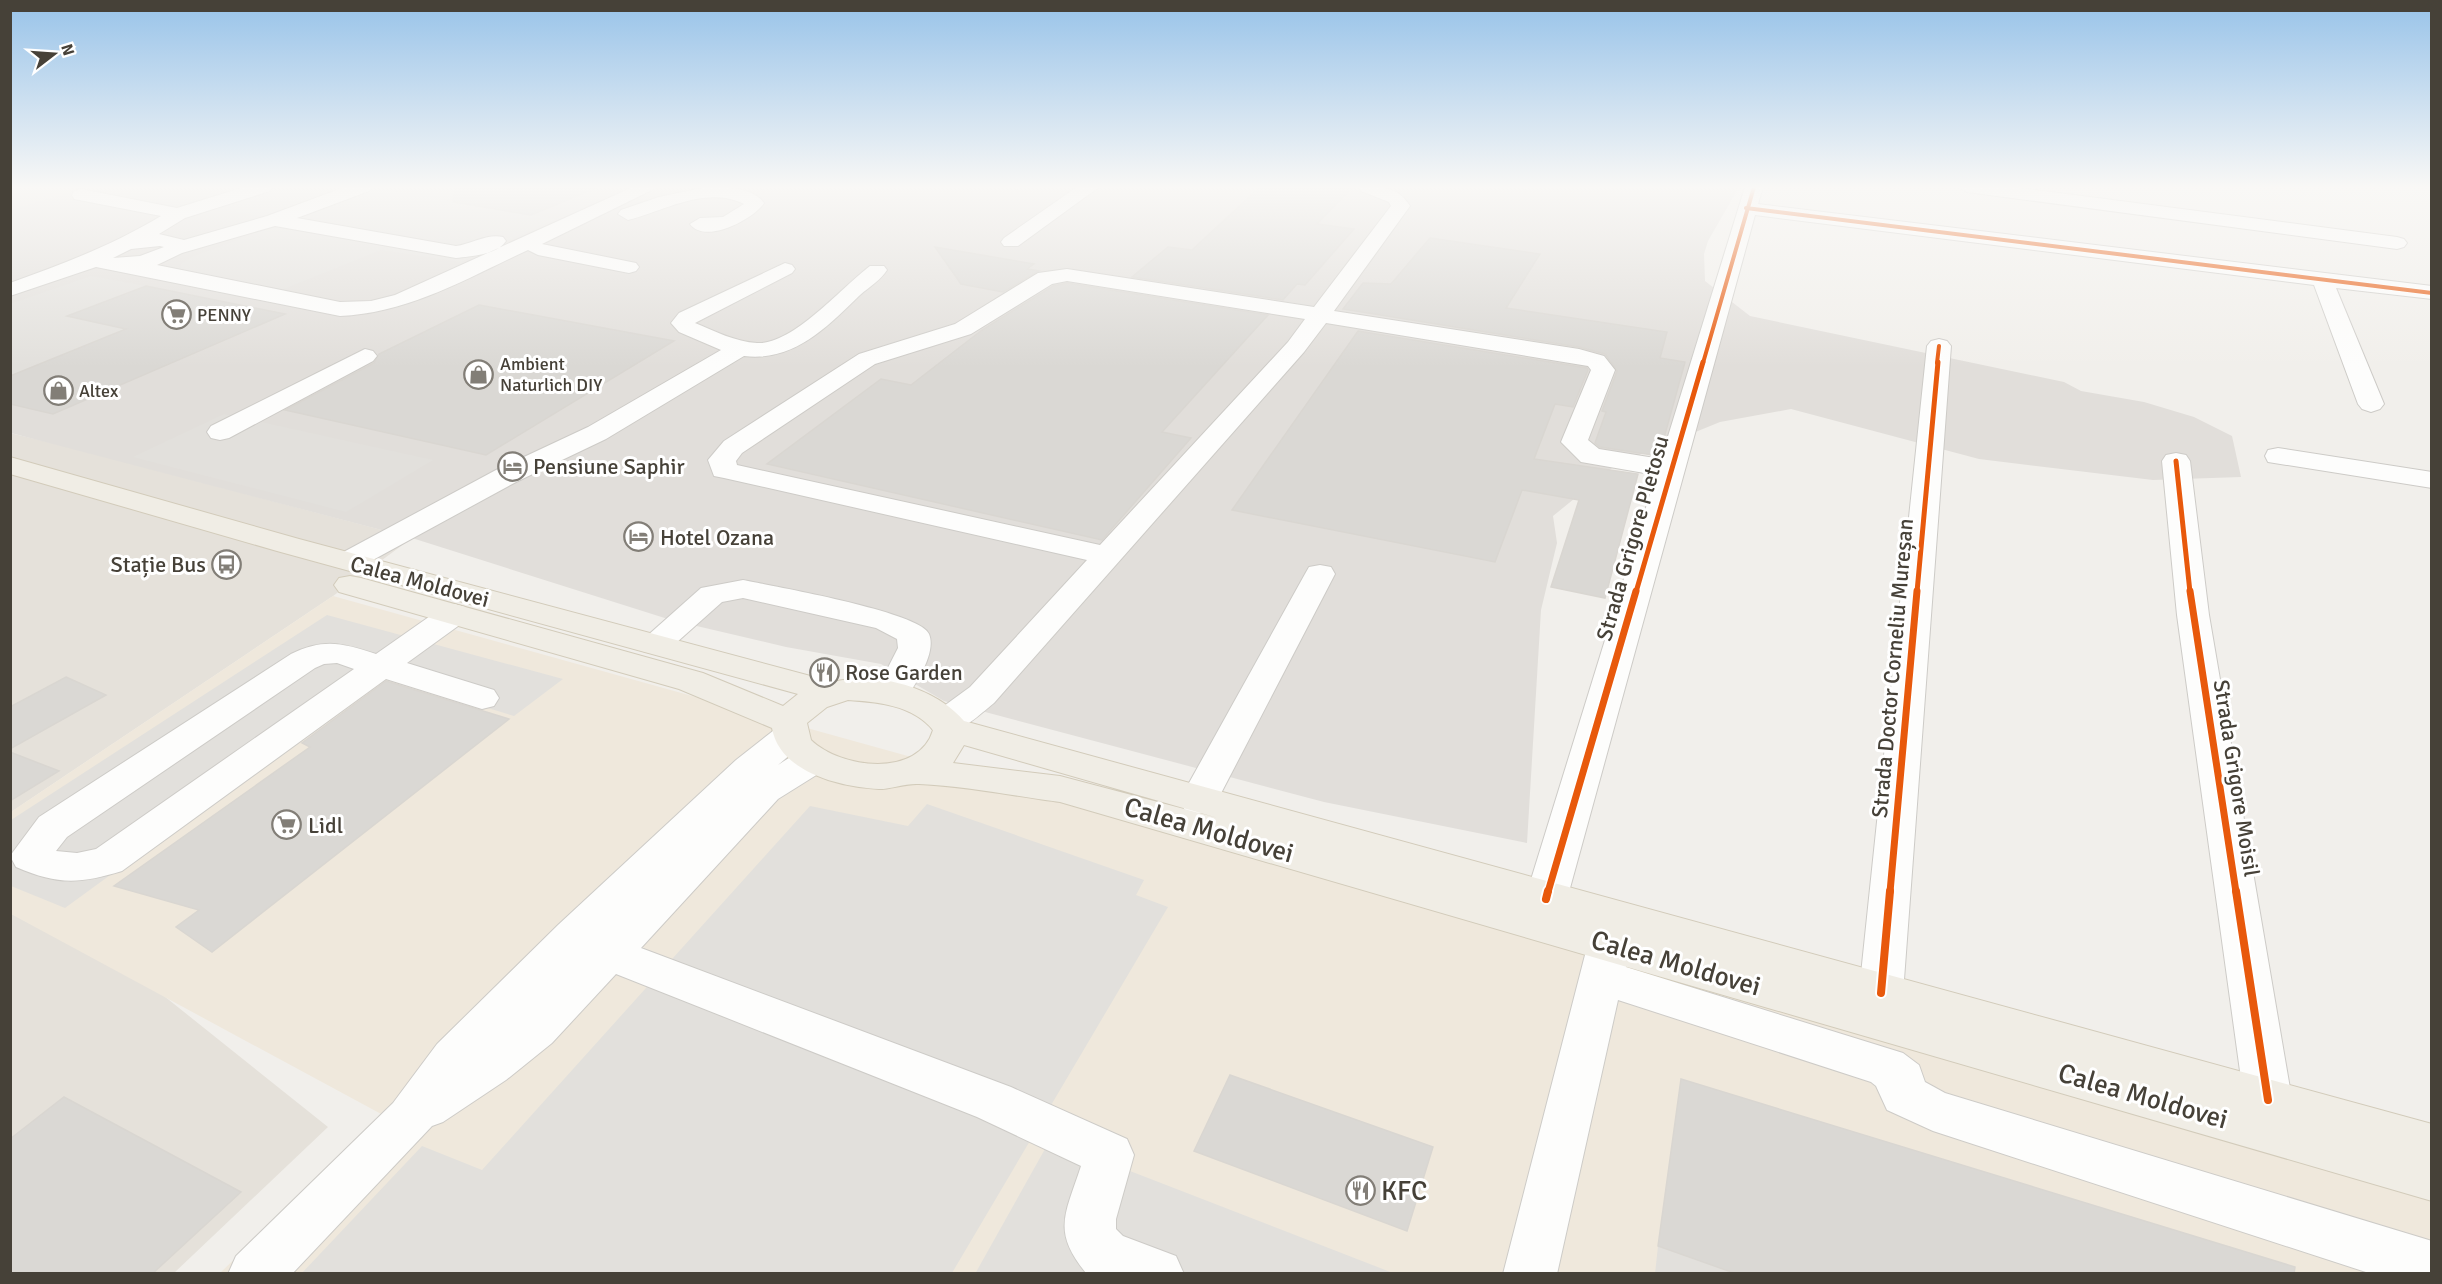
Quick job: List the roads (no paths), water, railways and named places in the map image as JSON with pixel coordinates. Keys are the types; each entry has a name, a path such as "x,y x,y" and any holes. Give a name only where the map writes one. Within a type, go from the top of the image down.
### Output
{"main road":[{"name":"Calea Moldovei","path":"10,465 349,561 831,692 848,689 892,693 917,702 948,726 1198,801 2432,1146"},
{"name":"Calea Moldovei","path":"10,486 692,681 797,739 854,774 890,777 916,771 1059,789 1162,816 1605,960 2432,1178"},
{"path":"797,739 798,709 812,699 831,692"},
{"path":"916,771 934,760 944,750 948,726"}],"street":[{"path":"111,262 105,253 121,247"},
{"path":"10,290 111,262 155,247"},
{"path":"178,247 354,310 403,300 518,247"},
{"path":"436,247 467,252 479,247"},
{"path":"493,258 507,257 544,247"},
{"path":"948,726 982,695 1296,347 1371,247"},
{"name":"Strada Grigore Pletosu","path":"1546,899 1736,247"},
{"path":"2095,247 2432,293"},
{"path":"538,249 629,267"},
{"path":"785,269 687,318 682,323 715,341 740,348 765,350 788,343 834,311 856,285 877,270"},
{"path":"1107,556 724,470 722,460 733,447 867,359 963,329 1046,278 1067,275 1321,314 1579,356 1596,361 1603,370 1574,442 1591,456 1670,469"},
{"path":"2322,279 2371,404"},
{"name":"Strada Doctor Corneliu Mureșan","path":"1881,993 1939,346"},
{"path":"349,561 506,476 597,433 740,348"},
{"path":"220,432 365,356"},
{"path":"2278,456 2432,480"},
{"name":"Strada Grigore Moisil","path":"2176,461 2193,615 2268,1100"},
{"path":"1198,801 1320,574"},
{"path":"655,644 712,595 743,589 771,594 886,621 913,633 915,648 892,693"},
{"path":"454,614 381,666 108,861 79,869 54,867 30,857 53,827 303,661 318,654 339,653 381,666 482,698"},
{"path":"255,1274 410,1118 489,1066 536,1030 591,945 765,790 797,739"},
{"path":"591,945 994,1102 1109,1155 1090,1219 1090,1238 1105,1255 1157,1274"},
{"path":"1530,1274 1605,960 1886,1067 1902,1078 1900,1087 1904,1095 1933,1110 2432,1267"}],"place":[{"name":"PENNY","path":"176,315"},
{"name":"Ambient Naturlich DIY","path":"479,374"},
{"name":"Altex","path":"58,391"},
{"name":"Pensiune Saphir","path":"512,466"},
{"name":"Hotel Ozana","path":"639,537"},
{"name":"Stație Bus","path":"227,564"},
{"name":"Rose Garden","path":"824,672"},
{"name":"Lidl","path":"287,825"},
{"name":"KFC","path":"1360,1191"}]}
